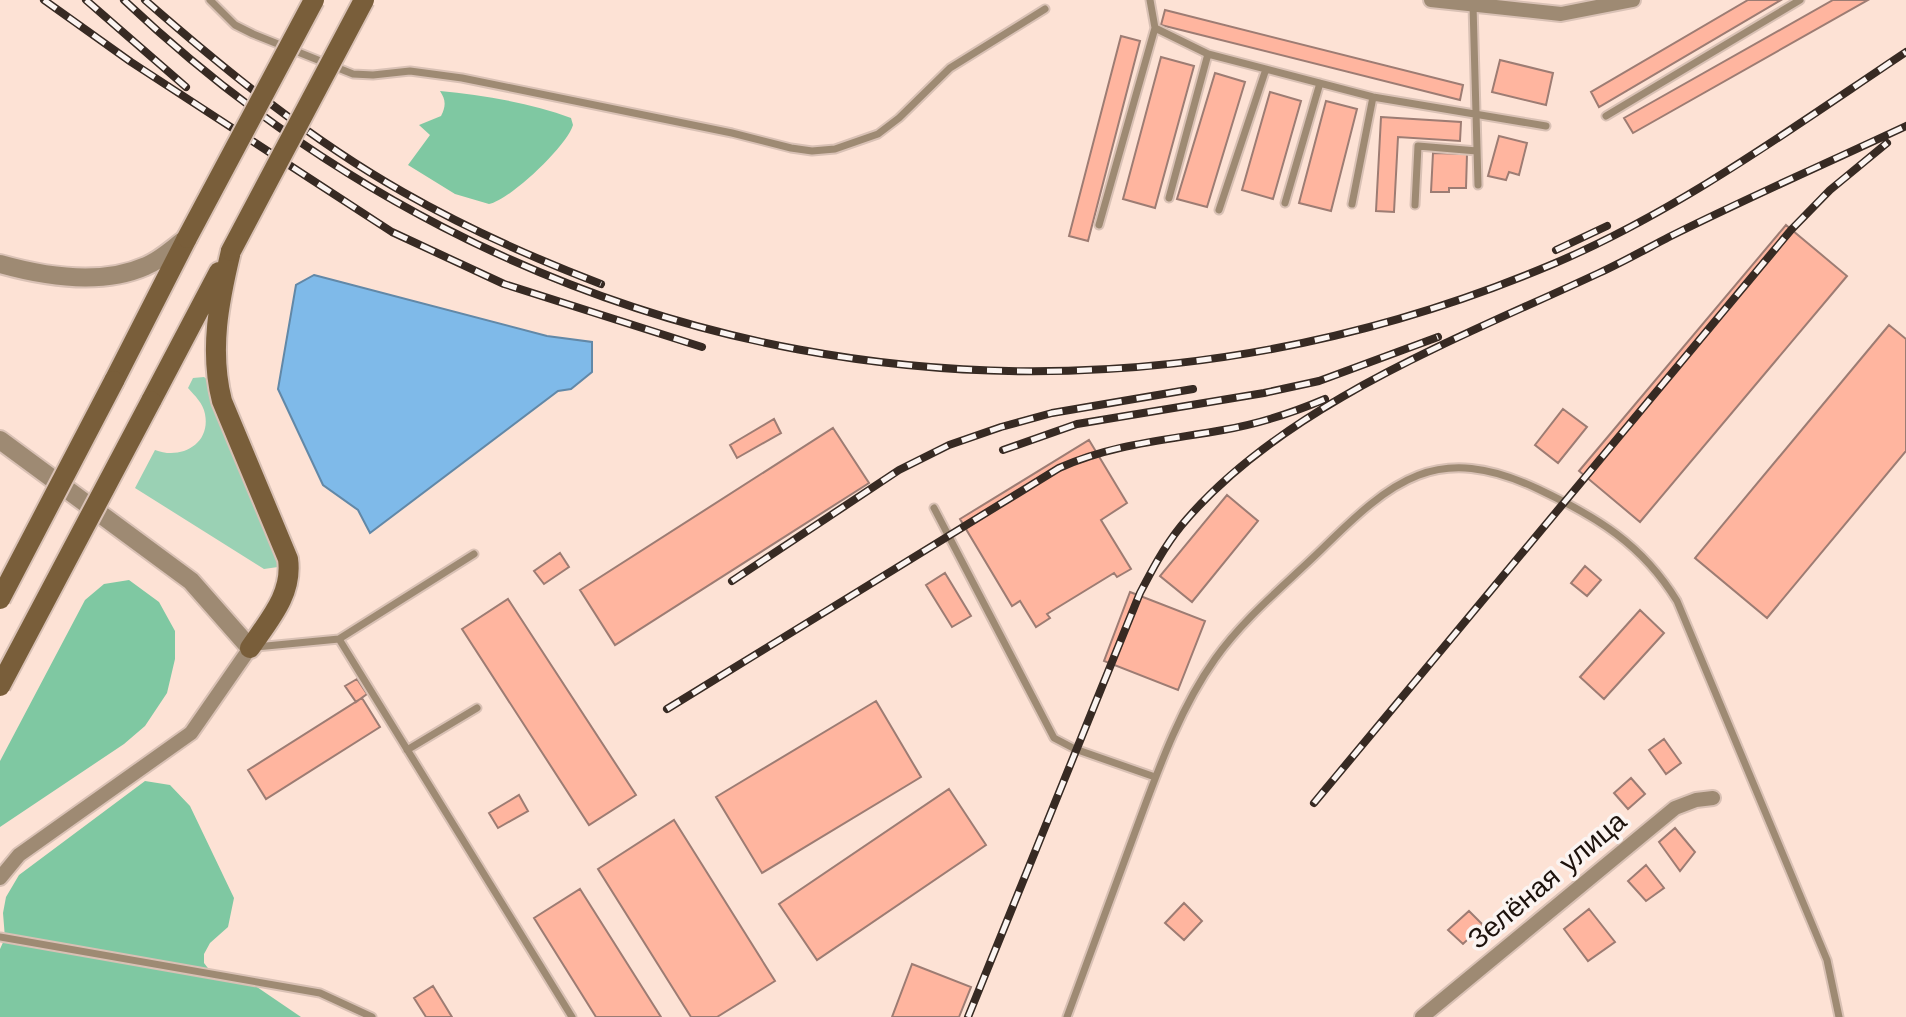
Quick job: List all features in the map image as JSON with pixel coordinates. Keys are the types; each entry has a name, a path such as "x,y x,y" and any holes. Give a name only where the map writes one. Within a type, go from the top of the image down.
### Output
{"main road":[{"path":"0,599 314,0"},
{"path":"0,686 364,0"},
{"path":"231,251 216,326 217,383 288,559 289,569 289,581 282,601 250,648"}],"street":[{"path":"1431,0 1561,14 1633,0"},
{"path":"0,264 58,276 116,274 150,264 187,238"},
{"path":"0,440 191,581 250,648 191,733 19,855 0,878"},
{"name":"Зелёная улица","path":"1422,1017 1675,808 1713,798"}],"lane":[{"path":"210,0 244,30 353,74 410,71 462,78 812,151 835,149 878,134 965,56 1045,9"},
{"path":"1099,225 1155,28 1150,0"},
{"path":"1606,116 1800,0"},
{"path":"1473,5 1478,185"},
{"path":"1155,28 1208,54 1373,97 1546,126"},
{"path":"1169,198 1208,54"},
{"path":"1219,210 1266,69"},
{"path":"1285,203 1320,83"},
{"path":"1352,204 1373,97"},
{"path":"1415,205 1418,146 1477,151"},
{"path":"1067,1017 1155,777 1213,662 1234,635 1373,502 1416,474 1466,467 1512,477 1564,502 1620,534 1659,573 1677,601 1827,960 1839,1017"},
{"path":"934,508 1054,738 1075,749 1155,777"},
{"path":"250,648 339,639 474,554"},
{"path":"339,639 572,1017"},
{"path":"407,750 477,708"},
{"path":"0,937 320,993 372,1017"}],"green space":[{"path":"440,91 540,108 571,118 573,125 560,146 537,171 510,193 489,204 455,194 408,165 430,135 419,125 441,116 443,112 444,100"},
{"path":"204,377 208,380 281,558 278,567 264,569 135,488 155,450 165,453 183,451 198,442 203,434 206,425 204,410 188,388 193,378"},
{"path":"129,580 159,602 175,631 175,659 167,693 145,726 124,744 0,827 0,761 85,600 104,584"},
{"path":"145,781 170,785 190,806 234,898 228,927 210,943 204,954 204,963 214,976 248,981 301,1017 0,1017 0,949 5,938 3,913 6,897 19,875"}],"water":[{"path":"314,275 547,336 592,342 592,372 571,389 558,391 370,533 358,510 323,485 278,389 296,285"}],"building":[{"path":"1748,0 1781,0 1599,107 1591,92"},
{"path":"1833,0 1868,0 1633,133 1624,118"},
{"path":"1165,10 1463,85 1460,100 1161,25"},
{"path":"1121,36 1140,41 1088,241 1069,236"},
{"path":"1161,57 1194,66 1155,208 1123,199"},
{"path":"1500,60 1553,73 1546,105 1492,92"},
{"path":"1215,73 1245,82 1207,207 1177,199"},
{"path":"1270,92 1301,101 1273,199 1242,190"},
{"path":"1326,101 1357,109 1331,211 1299,203"},
{"path":"1381,117 1461,122 1460,141 1398,137 1394,212 1376,211"},
{"path":"1499,136 1527,143 1519,175 1509,172 1506,180 1488,176"},
{"path":"1433,153 1467,154 1466,188 1431,192"},
{"path":"1786,225 1847,276 1640,522 1579,471"},
{"path":"1889,325 1906,339 1906,451 1767,618 1695,558"},
{"path":"1563,409 1587,427 1558,463 1535,445"},
{"path":"774,419 781,433 737,458 730,445"},
{"path":"833,428 869,483 615,645 580,590"},
{"path":"1089,440 1127,503 1101,520 1131,569 1117,577 1114,573 1047,614 1050,618 1036,627 1020,601 1012,606 960,519"},
{"path":"1227,495 1258,521 1192,602 1160,576"},
{"path":"560,553 569,567 544,584 534,571"},
{"path":"1585,566 1601,580 1587,596 1571,583"},
{"path":"945,573 971,616 952,627 926,585"},
{"path":"1130,592 1205,621 1178,690 1104,661"},
{"path":"508,599 636,795 589,825 462,629"},
{"path":"1640,610 1664,633 1604,699 1580,677"},
{"path":"357,679 367,694 356,702 345,686"},
{"path":"362,698 380,727 266,799 248,770"},
{"path":"876,701 921,777 762,873 716,797"},
{"path":"1664,739 1681,763 1666,774 1649,750"},
{"path":"1631,778 1645,794 1628,809 1614,793"},
{"path":"949,789 986,845 817,960 779,904"},
{"path":"519,795 528,811 498,828 489,813"},
{"path":"674,820 775,981 717,1017 691,1017 598,869"},
{"path":"1675,828 1695,852 1680,871 1659,842"},
{"path":"1646,865 1664,888 1646,901 1628,881"},
{"path":"580,889 661,1017 596,1017 534,918"},
{"path":"1184,903 1202,921 1184,940 1165,923"},
{"path":"1589,909 1615,942 1588,961 1564,929"},
{"path":"1469,911 1483,925 1463,944 1448,930"},
{"path":"912,964 971,987 959,1017 892,1017"},
{"path":"433,986 452,1017 426,1017 414,998"}],"railway":[{"path":"44,0 131,62 392,232 504,284 702,347"},
{"path":"86,0 186,87"},
{"path":"124,0 277,126 442,227 617,302 799,350 986,370 1175,363 1365,328 1553,264 1600,243 1690,193 1906,52"},
{"path":"145,0 270,103 369,172 475,230 601,284"},
{"path":"968,1017 1140,593 1175,534 1222,483 1269,445 1375,378 1906,126"},
{"path":"1314,803 1791,230 1830,190 1887,143"},
{"path":"1556,250 1607,226"},
{"path":"1003,450 1077,424 1319,381 1438,337"},
{"path":"732,581 899,470 949,445 1052,413 1193,389"},
{"path":"667,709 1059,468 1119,448 1249,425 1325,399"}]}
